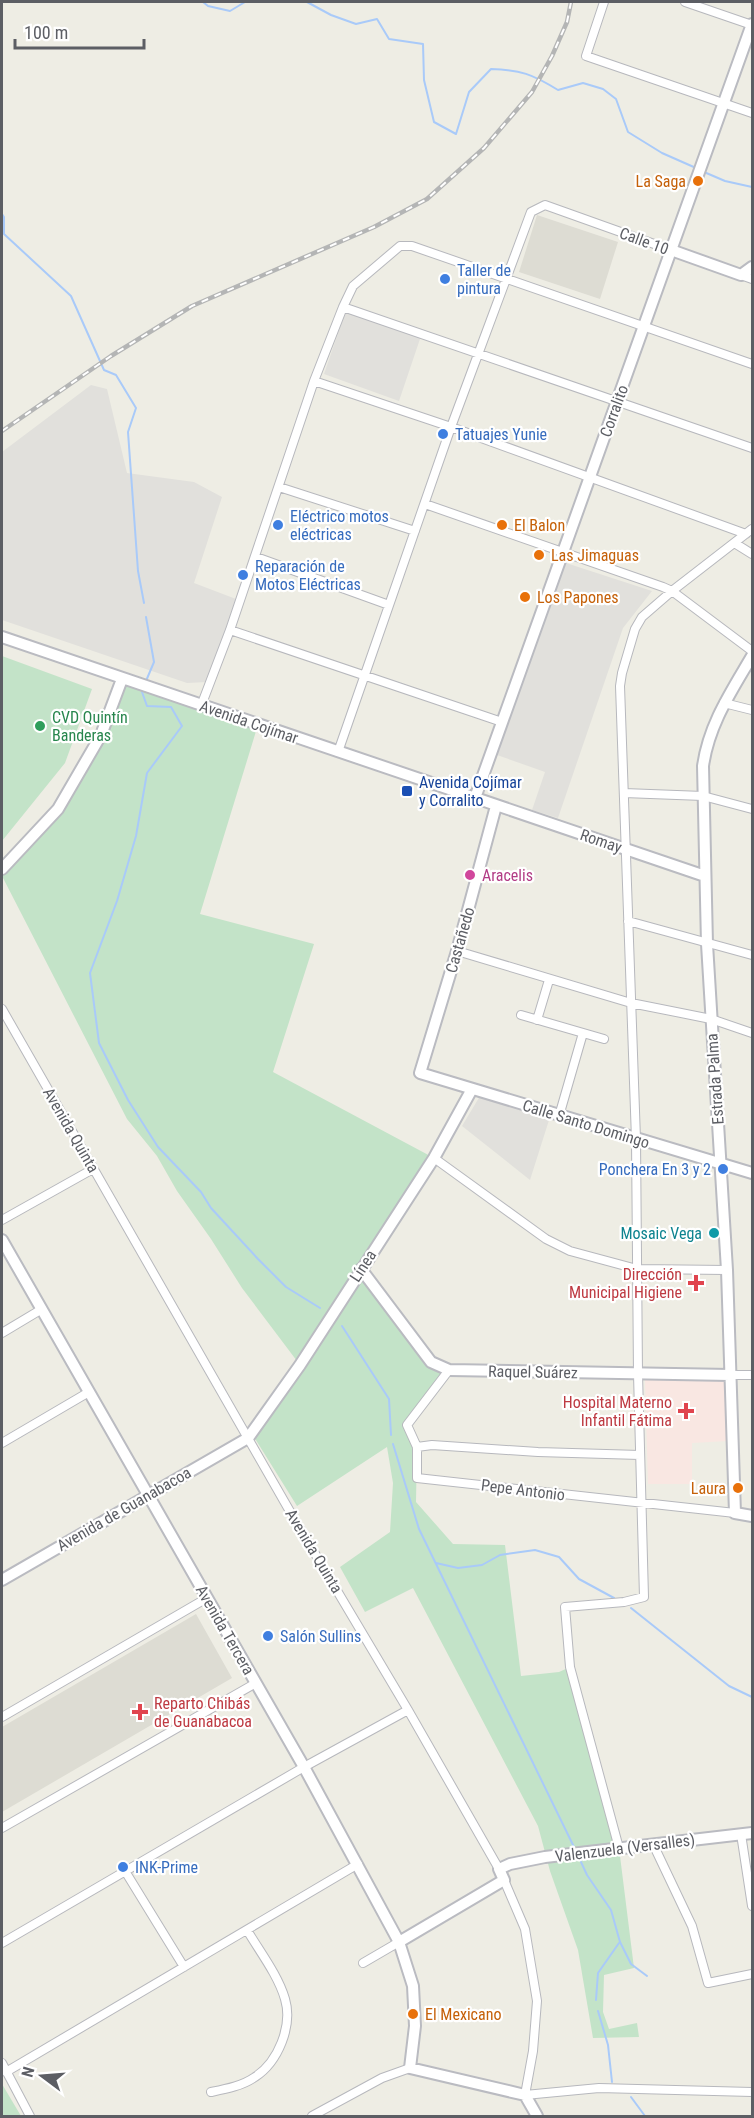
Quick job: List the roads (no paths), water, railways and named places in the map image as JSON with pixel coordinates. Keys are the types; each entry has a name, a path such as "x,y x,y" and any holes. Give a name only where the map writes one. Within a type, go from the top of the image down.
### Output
{"street":[{"path":"604,2 586,56 753,113"},
{"path":"685,2 752,24"},
{"name":"Corralito","path":"475,798 752,24"},
{"name":"Calle 10","path":"506,278 531,212 544,205 753,279"},
{"path":"201,706 256,557 314,381 343,306 353,286 400,246 406,245 506,278 753,364"},
{"path":"741,275 753,267"},
{"path":"338,752 451,427 506,278"},
{"path":"343,306 753,448"},
{"path":"314,381 749,532 642,617 622,673 620,686 636,1139 644,1596 624,1602 565,1606 570,1667 619,1848"},
{"path":"279,488 415,531"},
{"path":"425,504 672,591 753,651"},
{"path":"736,544 753,554"},
{"path":"256,557 389,605"},
{"path":"230,630 502,723"},
{"name":"Avenida Cojímar","path":"2,637 496,806"},
{"name":"Estrada Palma","path":"735,1513 727,1270 707,944 703,766 706,746 724,703 753,656"},
{"path":"2,869 58,809 101,735 122,679"},
{"path":"724,703 753,710"},
{"path":"624,793 703,796 753,809"},
{"name":"Romay","path":"496,806 705,876"},
{"name":"Castañedo","path":"420,1073 458,951 496,806"},
{"path":"628,921 753,956"},
{"path":"458,951 631,1003 711,1018 753,1033"},
{"path":"537,1020 549,980"},
{"name":"Avenida Quinta","path":"2,1009 499,1869 525,1929 537,2001 533,2051 525,2094"},
{"path":"521,1016 604,1040"},
{"path":"560,1116 582,1034"},
{"name":"Calle Santo Domingo","path":"420,1073 753,1173"},
{"name":"Línea","path":"248,1438 300,1365 434,1158 472,1089"},
{"path":"434,1158 546,1239 570,1251 637,1269 727,1270"},
{"path":"2,1220 93,1169"},
{"name":"Avenida Tercera","path":"2,1240 304,1767 399,1942 413,1986 415,2026 410,2068"},
{"path":"361,1269 431,1362 449,1370"},
{"path":"2,1333 42,1310"},
{"name":"Raquel Suárez","path":"449,1370 753,1375"},
{"name":"Pepe Antonio","path":"449,1370 407,1425 417,1447 417,1478 753,1516"},
{"path":"2,1443 89,1392"},
{"name":"Avenida de Guanabacoa","path":"2,1580 248,1438"},
{"path":"417,1447 432,1445 538,1452 640,1455"},
{"path":"2,1717 207,1598"},
{"path":"2,1828 256,1683"},
{"path":"2,1943 304,1767 408,1710"},
{"name":"Valenzuela (Versalles)","path":"499,1869 510,1864 545,1857 753,1833"},
{"path":"741,1834 753,1906"},
{"path":"653,1844 692,1926 708,1983 753,1974"},
{"path":"6,2072 358,1864"},
{"path":"125,1871 184,1967"},
{"path":"363,1964 504,1880"},
{"path":"211,2092 234,2087 256,2077 274,2060 287,2029 286,2001 247,1930"},
{"path":"2,2063 30,2116"},
{"path":"312,2116 382,2078 410,2068 525,2094 599,2088 753,2092"},
{"path":"525,2094 537,2116"}],"waterway":[{"path":"203,2 208,6 230,11 245,2"},
{"path":"307,2 331,15 356,24 377,19 389,39 423,44 424,80 434,122 456,134 469,92 491,69 510,70 541,80 558,90 583,83 603,89 616,99 628,132 662,153 696,168"},
{"path":"704,172 725,181 752,187"},
{"path":"2,214 4,234 71,296 104,370 116,375 136,408 128,432 138,571 144,603"},
{"path":"146,617 154,662 146,681"},
{"path":"143,689 147,706 171,707 182,726 147,773 136,836 117,901 90,973 99,1043 128,1100 158,1147 201,1192 211,1208 286,1287 320,1308"},
{"path":"342,1326 389,1399 391,1435"},
{"path":"393,1444 419,1529 574,1847"},
{"path":"436,1563 458,1568 482,1565 500,1555 535,1550 559,1557 579,1579 614,1598"},
{"path":"631,1608 729,1686 752,1697"},
{"path":"581,1862 587,1875 611,1910 620,1942 631,1964 647,1976"},
{"path":"596,2000 598,1973 619,1943"},
{"path":"598,2011 608,2045 612,2082"},
{"path":"631,2097 645,2116"}],"railway":[{"path":"2,431 111,356 192,306 374,227 427,199 484,148 532,92 567,22 571,2"}],"place":[{"name":"La Saga","path":"698,181"},
{"name":"Taller de pintura","path":"445,279"},
{"name":"Tatuajes Yunie","path":"443,434"},
{"name":"Eléctrico motos eléctricas","path":"278,525"},
{"name":"El Balon","path":"502,525"},
{"name":"Las Jimaguas","path":"539,555"},
{"name":"Reparación de Motos Eléctricas","path":"243,575"},
{"name":"Los Papones","path":"525,597"},
{"name":"CVD Quintín Banderas","path":"40,726"},
{"name":"Avenida Cojímar y Corralito","path":"407,791"},
{"name":"Aracelis","path":"470,875"},
{"name":"Ponchera En 3 y 2","path":"723,1169"},
{"name":"Mosaic Vega","path":"714,1233"},
{"name":"Dirección Municipal Higiene","path":"696,1283"},
{"name":"Hospital Materno Infantil Fátima","path":"686,1411"},
{"name":"Laura","path":"738,1488"},
{"name":"Salón Sullins","path":"268,1636"},
{"name":"Reparto Chibás de Guanabacoa","path":"140,1712"},
{"name":"INK-Prime","path":"123,1867"},
{"name":"El Mexicano","path":"413,2014"}]}
